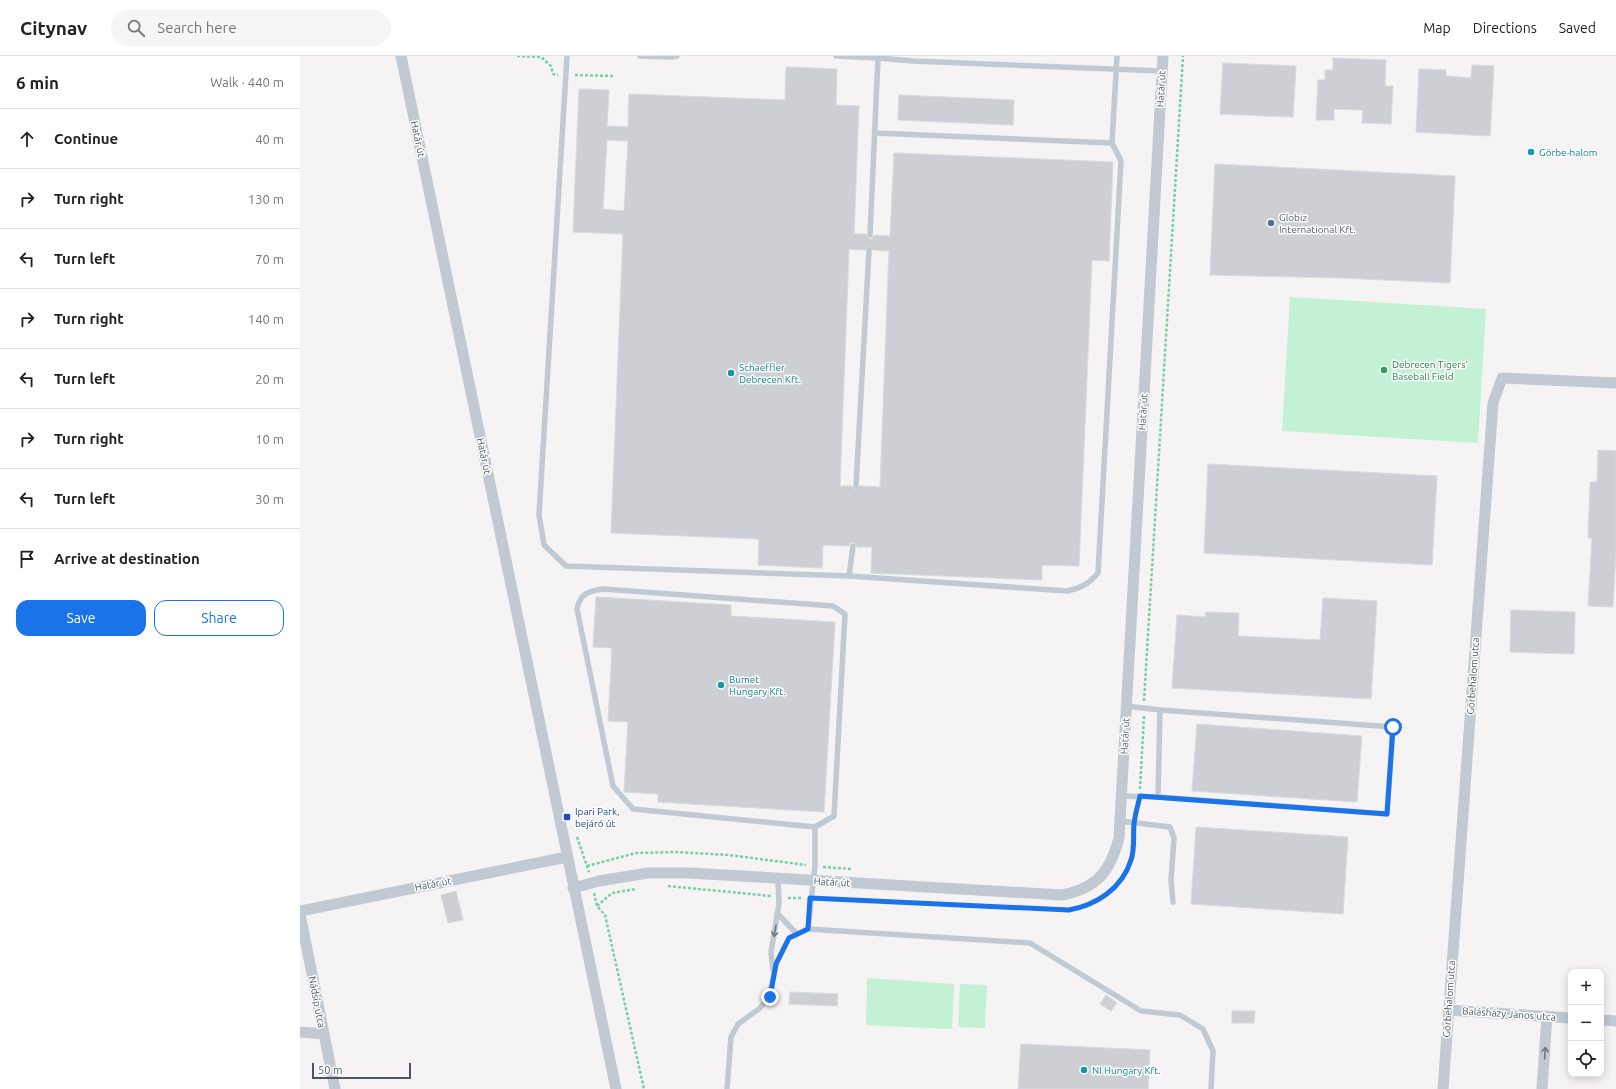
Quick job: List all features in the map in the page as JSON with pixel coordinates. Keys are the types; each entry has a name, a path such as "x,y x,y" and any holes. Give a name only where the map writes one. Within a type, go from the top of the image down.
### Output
{"street":[{"name":"Határ út","path":"400,56 616,1089"},
{"name":"Határ út","path":"573,888 600,881 648,873 690,873 1062,895 1076,892 1099,879 1107,869 1115,854 1119,838 1163,56"},
{"name":"Görbehalom utca","path":"1442,1089 1493,402 1502,378 1616,383"},
{"name":"Határ út","path":"300,911 567,857"},
{"name":"Nádsíp utca","path":"300,914 335,1089"},
{"name":"Balásházy János utca","path":"1448,1010 1568,1018"},
{"path":"1542,1089 1547,1016"},
{"path":"1604,1020 1616,1021"},
{"path":"300,1032 324,1034"}],"lane":[{"path":"567,56 539,515 544,545 566,566 849,576 1067,591 1081,588 1091,582 1098,573 1122,161 1112,143 1117,56"},
{"path":"640,56 677,56"},
{"path":"836,56 913,61 1162,71"},
{"path":"870,235 878,58"},
{"path":"875,133 1112,143"},
{"path":"856,486 869,250"},
{"path":"849,576 853,546"},
{"path":"603,589 833,606 845,614 834,816 816,827 633,809 613,786 577,609 578,601 583,594 590,590 603,589"},
{"path":"1121,796 1158,797 1387,814 1393,727 1160,710 1126,706"},
{"path":"1158,797 1160,710"},
{"path":"1120,821 1170,827 1174,838 1171,880 1173,902"},
{"path":"808,929 810,898 815,866 816,827"},
{"path":"774,972 771,952 779,898 778,879"},
{"path":"777,913 796,933"},
{"path":"727,1089 731,1037 738,1024 759,1009 770,997 774,972 789,938 796,933 808,929 1030,943 1141,1011 1180,1015 1203,1029 1213,1051 1211,1089"}],"path":[{"path":"1140,796 1183,56"},
{"path":"663,886 779,898 810,898 1069,910 1086,907 1106,896 1121,879 1131,860 1134,822"},
{"path":"587,866 636,853 675,852 729,855 856,870"},
{"path":"641,888 612,893 597,906 605,915 644,1089"}],"green space":[{"name":"Debrecen Tigers' Baseball Field","path":"1290,297 1486,309 1478,443 1282,431"},
{"path":"867,978 954,984 952,1029 866,1025"},
{"path":"960,984 987,985 985,1028 958,1027"}],"building":[{"path":"1333,58 1386,60 1385,86 1393,86 1391,124 1362,123 1363,110 1334,109 1334,120 1316,120 1318,80 1325,80 1325,70 1333,70"},
{"path":"1223,63 1296,66 1293,117 1220,114"},
{"path":"1472,65 1494,66 1490,136 1416,132 1419,69 1446,70 1446,76 1471,78"},
{"name":"Schaeffler Debrecen Kft.","path":"786,67 837,69 836,105 859,106 854,234 866,234 869,239 872,239 874,235 890,236 894,153 1113,162 1109,261 1092,260 1079,566 1042,565 1042,580 871,573 872,547 857,547 854,542 850,543 849,546 823,545 822,568 758,565 759,539 611,533 623,234 573,232 579,89 609,90 607,126 628,127 629,94 785,100","holes":["607,140 628,141 624,211 603,209","869,246 873,250 889,251 880,487 860,486 855,490 852,486 840,486 849,249 865,250"]},
{"path":"899,95 1014,100 1013,125 898,120"},
{"path":"1215,164 1455,176 1450,283 1342,278 1210,275"},
{"path":"1598,450 1616,451 1616,552 1613,607 1588,606 1592,538 1588,538 1590,482 1597,482"},
{"path":"1208,464 1437,476 1432,565 1204,553"},
{"name":"Bumet Hungary Kft.","path":"596,597 731,605 731,616 835,622 824,812 658,802 658,794 624,792 628,722 608,721 612,648 593,647"},
{"path":"1323,598 1377,601 1371,699 1172,688 1177,615 1205,617 1206,612 1239,613 1238,636 1320,640"},
{"path":"1511,610 1575,612 1574,654 1510,652"},
{"path":"1197,724 1362,736 1357,802 1192,791"},
{"path":"1196,827 1348,837 1343,914 1191,904"},
{"path":"456,891 463,920 448,923 441,895"},
{"path":"790,992 838,994 837,1006 789,1004"},
{"path":"1106,995 1117,1003 1111,1011 1100,1004"},
{"path":"1232,1011 1255,1011 1254,1023 1232,1023"},
{"name":"NI Hungary Kft.","path":"1021,1044 1150,1050 1148,1089 1018,1089"}],"place":[{"name":"Görbe-halom","path":"1531,152"},
{"name":"Globiz International Kft.","path":"1271,223"},
{"name":"Debrecen Tigers' Baseball Field","path":"1384,370"},
{"name":"Schaeffler Debrecen Kft.","path":"731,373"},
{"name":"Bumet Hungary Kft.","path":"721,685"},
{"name":"Ipari Park, bejáró út","path":"567,817"},
{"name":"NI Hungary Kft.","path":"1084,1070"}],"route":[{"path":"770,997 776,964 789,938 796,933 808,929 810,898 1069,910 1086,907 1106,896 1121,879 1131,860 1134,822 1140,796 1387,814 1393,727"}]}
